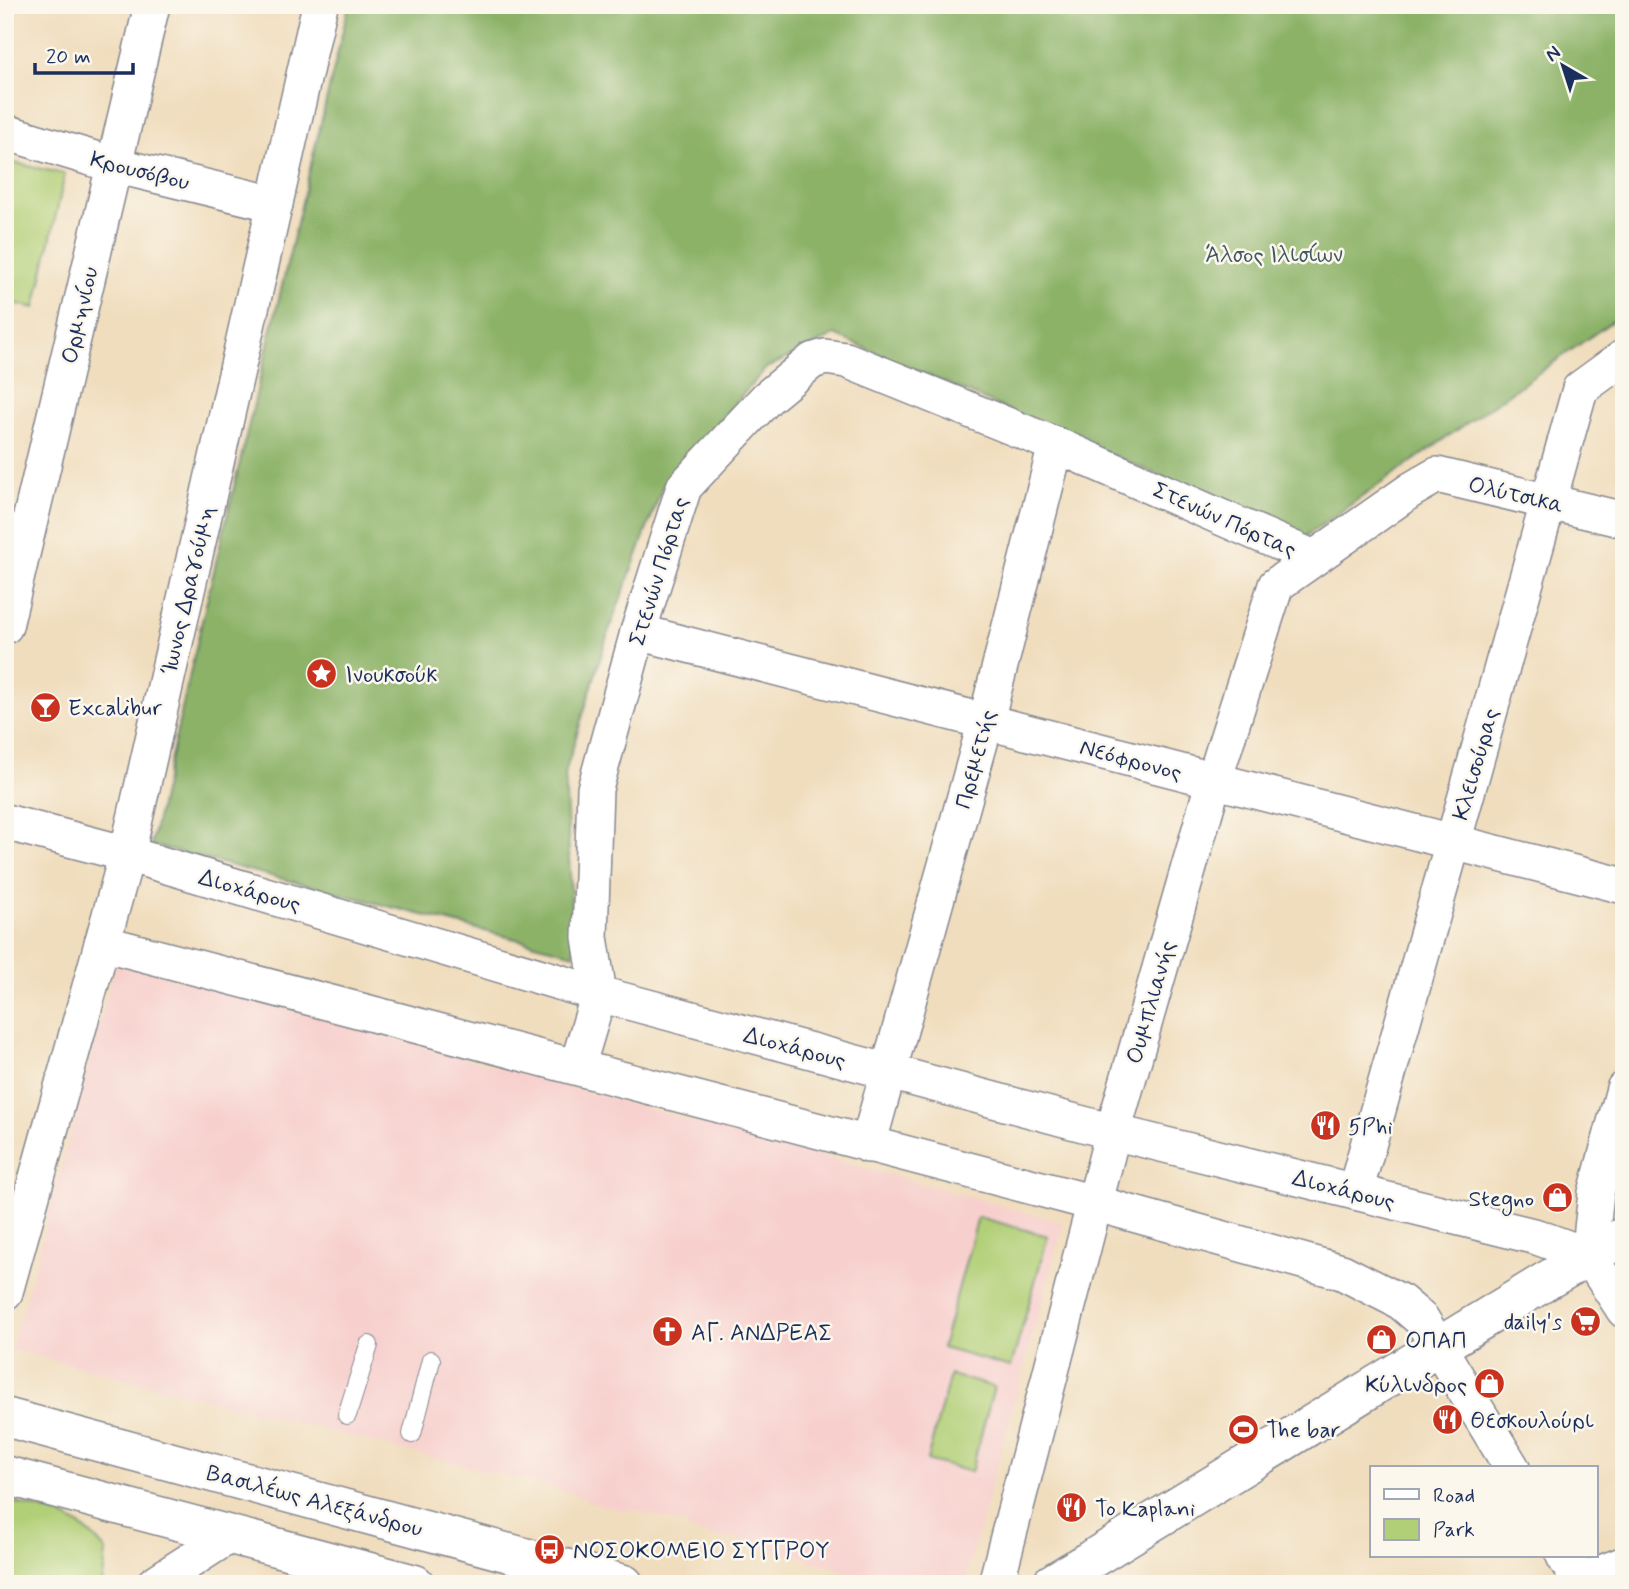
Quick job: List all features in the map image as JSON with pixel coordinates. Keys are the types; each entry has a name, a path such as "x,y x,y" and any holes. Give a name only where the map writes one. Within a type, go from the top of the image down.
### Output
{"main road":[{"path":"1051,1584 1624,1236"},
{"name":"Βασιλέως Αλεξάνδρου","path":"5,1417 624,1584"},
{"path":"5,1475 415,1584"},
{"path":"1574,1574 1624,1566"}],"street":[{"name":"Ορμηνίου","path":"5,626 152,5"},
{"name":"Ίωνος Δραγούμη","path":"5,1292 127,854 320,5"},
{"name":"Κρουσόβου","path":"5,132 114,165 275,204"},
{"name":"Στενών Πόρτας","path":"599,994 590,937 595,789 638,632 684,487 767,398 812,361 825,356 846,360 1056,444 1314,558"},
{"name":"Κλεισούρας","path":"1355,1192 1580,389 1624,357"},
{"name":"Πρεμετής","path":"868,1144 986,721 1056,444"},
{"name":"Ολύτσικα","path":"1411,490 1437,475 1624,520"},
{"name":"Ουμπλιανής","path":"996,1584 1113,1132 1214,780 1276,585 1411,490"},
{"name":"Νεόφρονος","path":"638,632 1624,886"},
{"name":"Διοχάρους","path":"5,822 127,854 599,994 887,1073 1537,1237 1589,1256"},
{"path":"102,943 1094,1203 1342,1272 1401,1302 1422,1320 1511,1466"},
{"path":"577,1067 599,994"},
{"path":"1624,1089 1596,1193 1589,1256 1624,1310"},
{"path":"154,1584 230,1535"}],"lane":[{"path":"348,1415 369,1345"},
{"path":"412,1434 431,1360"}],"shaded area":[{"path":"116,962 1064,1223 964,1583 901,1584 870,1574 869,1578 751,1543 726,1537 725,1540 687,1529 688,1525 627,1508 626,1511 585,1501 586,1497 10,1349 28,1292"}],"green space":[{"name":"Άλσος Ιλισίων","path":"349,5 1624,5 1624,313 1303,538 835,335 766,368 663,486 609,630 565,773 574,954 151,845"},
{"path":"5,161 65,174 35,308 5,301"},
{"path":"978,1217 1048,1236 1011,1367 942,1348"},
{"path":"950,1375 994,1387 971,1472 927,1460"},
{"path":"5,1500 49,1511 84,1529 106,1551 103,1580 99,1584 5,1584"}],"place":[{"name":"Ινουκσούκ","path":"322,674"},
{"name":"Excalibur","path":"45,707"},
{"name":"5Phi","path":"1325,1126"},
{"name":"Stegno","path":"1557,1198"},
{"name":"daily's","path":"1585,1321"},
{"name":"ΑΓ. ΑΝΔΡΕΑΣ","path":"668,1332"},
{"name":"ΟΠΑΠ","path":"1382,1340"},
{"name":"Κύλινδρος","path":"1490,1384"},
{"name":"Θεσκουλούρι","path":"1447,1420"},
{"name":"The bar","path":"1243,1429"},
{"name":"To Kaplani","path":"1072,1508"},
{"name":"ΝΟΣΟΚΟΜΕΙΟ ΣΥΓΓΡΟΥ","path":"550,1550"}]}
